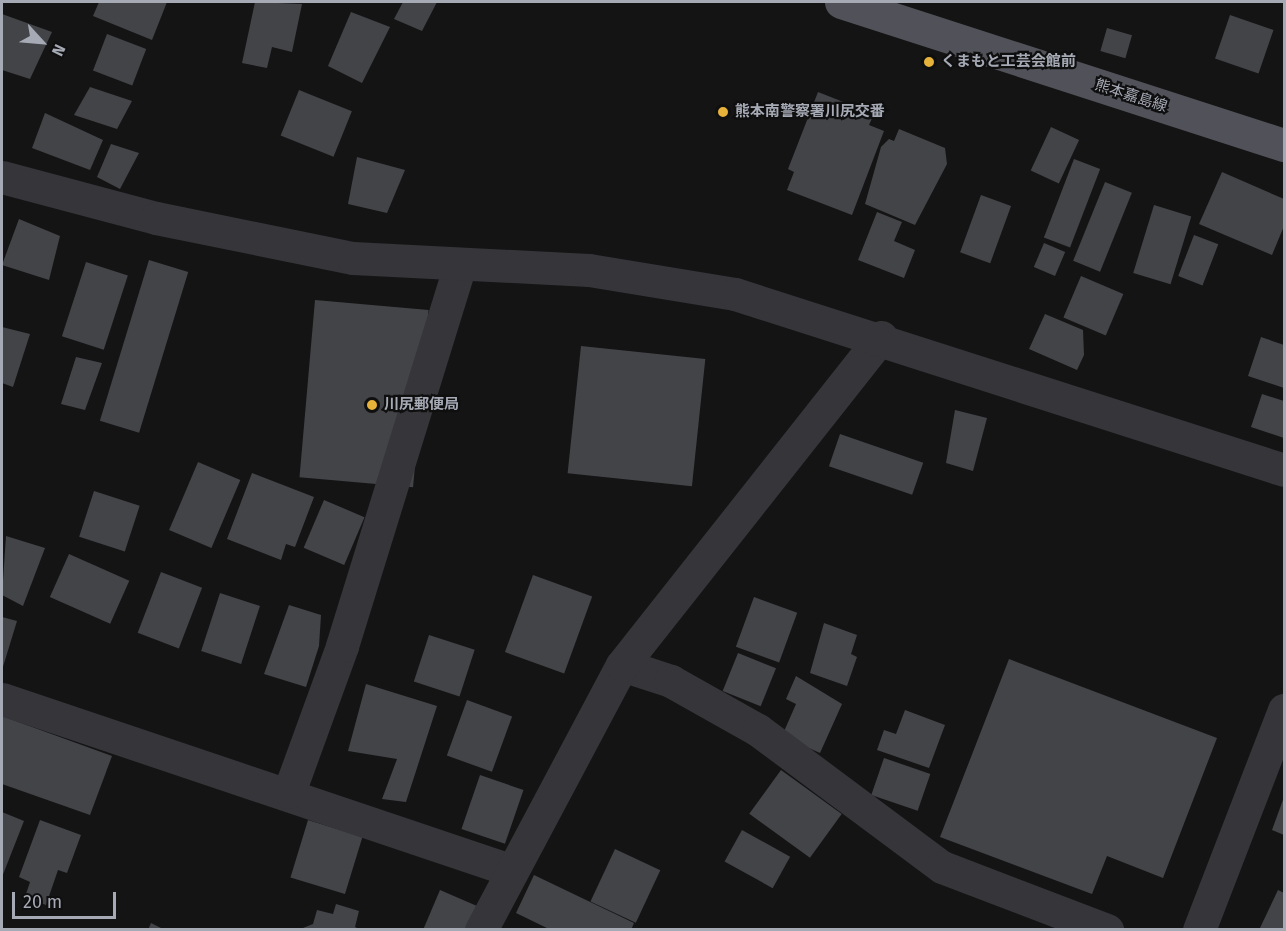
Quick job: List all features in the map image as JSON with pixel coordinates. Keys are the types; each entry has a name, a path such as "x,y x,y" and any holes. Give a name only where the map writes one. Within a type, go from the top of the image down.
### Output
{"main road":[{"name":"熊本嘉島線","path":"841,2 1284,145"}],"street":[{"path":"2,177 156,218 353,258 589,270 735,294 882,337 1284,470"},
{"path":"290,792 342,646 460,264"},
{"path":"481,930 510,870 622,665 882,337"},
{"path":"622,665 671,681 758,730 942,867 1107,930"},
{"path":"2,699 290,792 510,870"},
{"path":"1199,930 1284,710"}],"building":[{"path":"99,2 167,2 152,40 93,16"},
{"path":"255,2 302,4 292,52 272,47 267,68 242,63"},
{"path":"403,2 437,2 422,31 394,19"},
{"path":"351,12 390,27 362,83 328,66"},
{"path":"2,14 52,32 30,79 2,70"},
{"path":"1230,15 1273,30 1259,73 1215,58"},
{"path":"1107,28 1132,35 1125,58 1100,51"},
{"path":"107,34 146,49 132,85 93,70"},
{"path":"90,87 132,101 117,129 74,115"},
{"path":"299,90 352,111 333,157 281,135"},
{"path":"818,92 874,114 869,125 884,131 852,215 787,190 794,172 788,169"},
{"path":"45,113 103,140 90,170 32,148"},
{"path":"1051,127 1079,140 1059,184 1031,171"},
{"path":"899,129 945,148 947,164 915,225 865,204 881,147 889,139 894,141"},
{"path":"111,144 139,153 120,189 97,177"},
{"path":"357,157 405,170 387,213 348,204"},
{"path":"1074,159 1100,169 1070,247 1044,237"},
{"path":"1222,172 1284,199 1284,226 1272,255 1199,224"},
{"path":"1105,182 1132,193 1100,272 1073,261"},
{"path":"981,195 1011,206 990,263 960,252"},
{"path":"1154,205 1191,216 1171,284 1133,273"},
{"path":"877,212 902,222 894,241 915,250 904,278 858,260"},
{"path":"19,219 60,236 49,280 2,265"},
{"path":"1194,235 1218,244 1203,285 1178,276"},
{"path":"1044,243 1065,252 1055,276 1034,267"},
{"path":"149,260 188,272 139,433 100,421"},
{"path":"86,262 128,276 104,350 62,336"},
{"path":"1081,276 1123,294 1106,335 1063,317"},
{"path":"315,300 429,310 413,487 299,477"},
{"path":"1045,314 1083,330 1084,355 1077,370 1029,349"},
{"path":"2,327 30,334 13,387 2,383"},
{"path":"1261,337 1284,345 1284,388 1248,376"},
{"path":"581,346 705,359 692,486 568,473"},
{"path":"76,357 102,363 85,410 61,404"},
{"path":"1262,394 1284,401 1284,438 1251,427"},
{"path":"955,410 987,418 973,471 946,463"},
{"path":"840,434 923,463 912,495 829,466"},
{"path":"198,462 240,480 211,548 169,530"},
{"path":"252,473 314,497 295,547 286,544 281,560 227,539"},
{"path":"94,491 140,506 125,551 79,537"},
{"path":"324,500 365,517 344,565 304,548"},
{"path":"6,536 45,548 23,606 2,595"},
{"path":"69,554 129,581 110,624 50,597"},
{"path":"161,572 202,588 179,648 138,633"},
{"path":"533,575 592,597 564,674 505,652"},
{"path":"220,593 260,606 241,664 201,651"},
{"path":"754,597 797,613 779,663 736,647"},
{"path":"289,605 321,615 319,646 306,687 264,674"},
{"path":"2,617 17,621 2,670"},
{"path":"824,623 857,635 851,654 857,657 847,686 810,673"},
{"path":"429,635 475,650 460,696 414,682"},
{"path":"738,653 776,668 761,706 723,691"},
{"path":"1009,659 1217,738 1163,878 1107,856 1092,894 940,837"},
{"path":"796,676 842,704 820,753 782,736 796,704 786,699"},
{"path":"366,684 437,706 406,802 382,799 397,759 348,751"},
{"path":"467,700 512,716 492,772 447,755"},
{"path":"905,710 945,725 929,768 877,750 884,730 896,734"},
{"path":"2,716 112,756 90,815 2,784"},
{"path":"884,758 930,774 918,811 871,795"},
{"path":"781,770 842,814 810,858 749,814"},
{"path":"480,775 523,790 505,844 461,829"},
{"path":"1284,797 1284,835 1272,830"},
{"path":"2,812 24,821 2,877"},
{"path":"40,820 81,835 67,873 58,870 46,905 25,897 30,882 19,877"},
{"path":"308,820 363,837 345,894 290,877"},
{"path":"742,830 790,857 773,888 725,861"},
{"path":"615,849 660,870 636,923 590,902"},
{"path":"534,875 634,923 631,930 551,930 516,913"},
{"path":"440,890 477,906 467,930 423,930"},
{"path":"1278,890 1284,893 1284,930 1259,930"},
{"path":"336,904 359,911 355,927 361,930 298,930 313,924 317,910 333,914"},
{"path":"151,923 165,930 148,930"}],"place":[{"name":"くまもと工芸会館前","path":"929,62"},
{"name":"熊本南警察署川尻交番","path":"723,112"},
{"name":"川尻郵便局","path":"372,405"}]}
